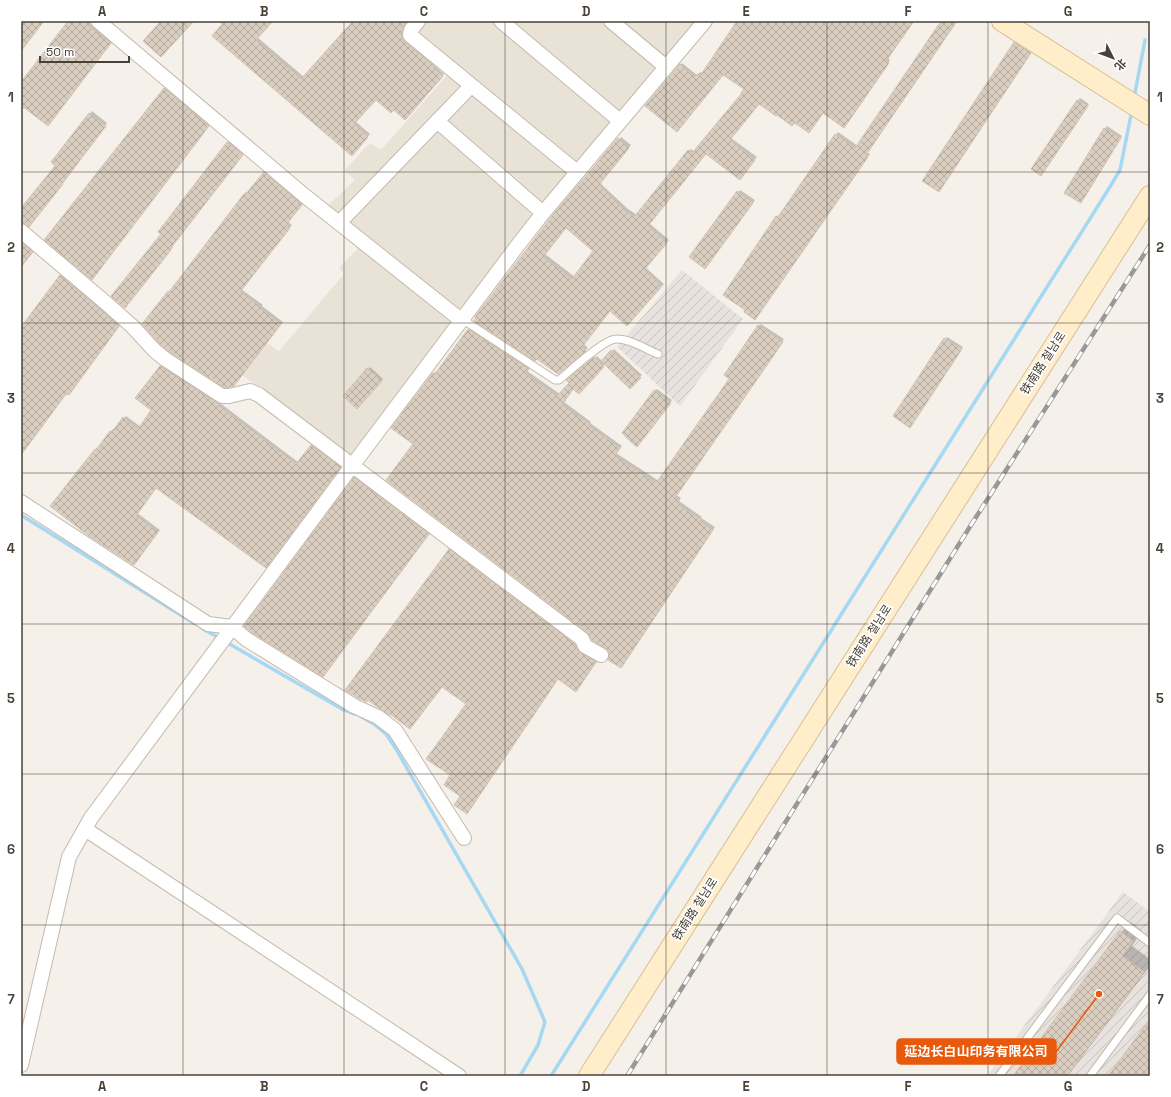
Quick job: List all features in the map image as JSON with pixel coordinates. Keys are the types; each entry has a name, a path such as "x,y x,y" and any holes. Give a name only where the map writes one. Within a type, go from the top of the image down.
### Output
{"street":[{"path":"98,21 305,196 462,319"},
{"path":"418,21 411,30 410,35 577,172"},
{"path":"501,21 620,121"},
{"path":"611,21 666,67"},
{"path":"21,1065 69,857 91,818 518,245 577,172 705,21"},
{"path":"1002,21 1139,108"},
{"path":"339,223 471,86"},
{"path":"437,121 543,213"},
{"name":"铁南路 철남로","path":"589,1076 1150,196"},
{"path":"21,231 106,302 165,359 222,396 250,392 259,395 582,639 585,646 601,655"},
{"path":"21,502 208,624 225,637 246,639 340,698 378,717 395,730 464,838"},
{"path":"85,829 459,1076"}],"lane":[{"path":"462,319 555,380 559,380 600,346 615,338 631,342 658,354"},
{"path":"999,1076 1117,918 1150,943"},
{"path":"1090,1076 1150,995"}],"shaded area":[{"path":"415,21 710,21 563,194 361,464 346,460 243,375 267,343 279,351 344,274 339,268 359,247 319,214 355,180 344,171 370,143 381,150 449,73 408,38"},
{"path":"682,270 743,319 680,406 617,347"},
{"path":"1123,892 1150,912 1150,1076 987,1076"}],"building":[{"path":"21,21 44,21 21,51"},
{"path":"68,21 90,21 89,26 111,43 48,126 21,105 21,82"},
{"path":"161,21 194,21 161,57 143,41"},
{"path":"225,21 273,21 256,40 301,79 353,21 407,21 400,34 402,35 402,38 434,66 433,67 443,76 405,120 394,110 391,113 376,100 354,124 368,137 352,156 212,36"},
{"path":"737,21 914,21 886,61 889,63 844,128 823,113 809,133 795,123 792,126 759,104 730,140 755,160 740,180 706,154 648,226 667,243 644,270 662,286 627,326 610,311 582,347 586,351 558,374 537,359 535,361 474,321 476,318 475,317 552,216 618,138 629,148 599,185 625,211 634,217 688,150 692,153 744,89 723,75 677,132 645,106 680,64 694,77 697,74 700,76","holes":["566,228 593,251 572,279 543,257"]},
{"path":"941,21 957,21 866,155 868,157 755,320 744,312 745,310 723,295 776,216 778,217 835,134 855,148"},
{"path":"1014,42 1031,53 939,192 922,181"},
{"path":"164,88 209,126 92,280 44,240"},
{"path":"1077,100 1088,106 1041,176 1031,169"},
{"path":"89,113 106,126 29,227 26,224 21,223 21,208 55,166 51,162"},
{"path":"1104,128 1121,138 1081,203 1064,193"},
{"path":"227,142 243,155 125,308 111,296 161,234 158,232"},
{"path":"264,172 302,205 286,225 290,228 240,292 281,324 234,386 225,388 170,352 161,345 142,324 168,291 169,292 244,194 245,195"},
{"path":"737,191 753,203 705,269 689,257"},
{"path":"21,242 33,252 21,267"},
{"path":"60,275 119,326 69,395 66,394 21,455 21,327"},
{"path":"758,325 783,342 675,498 679,501 677,504 701,519 700,521 713,530 621,668 608,660 608,650 592,640 587,632 386,480 413,444 391,428 433,373 435,374 468,329 529,369 525,374 557,396 569,383 566,380 594,357 604,367 579,394 573,389 562,405 590,424 589,426 620,448 615,456 656,483 729,379 724,375"},
{"path":"944,338 962,349 910,428 893,416"},
{"path":"611,350 641,378 630,389 601,361"},
{"path":"160,366 220,404 219,406 296,464 311,445 341,467 266,568 156,488 136,516 158,532 134,565 89,536 50,506 95,449 96,450 110,431 112,432 123,417 138,429 151,410 135,398"},
{"path":"367,368 382,381 357,409 343,396"},
{"path":"654,390 671,403 637,447 622,433"},
{"path":"354,477 429,534 323,677 251,632 244,626"},
{"path":"449,549 575,644 577,650 596,662 576,692 558,679 467,814 454,805 460,796 444,785 450,775 426,759 466,704 442,687 410,729 368,700 367,702 345,690"},
{"path":"1120,931 1133,941 1122,956 1144,972 1067,1076 1013,1076"},
{"path":"1150,1019 1150,1076 1108,1076"}],"waterway":[{"path":"1134,98 1145,40"},
{"path":"551,1076 1108,190 1120,170 1132,110"},
{"path":"21,515 195,624"},
{"path":"203,629 221,639"},
{"path":"226,642 342,709 355,714"},
{"path":"362,717 374,724 386,734 396,749 522,969 545,1022 538,1045 520,1076"}],"railway":[{"path":"627,1076 971,525 1150,245"}],"place":[{"name":"延边长白山印务有限公司","path":"1099,994"}]}
